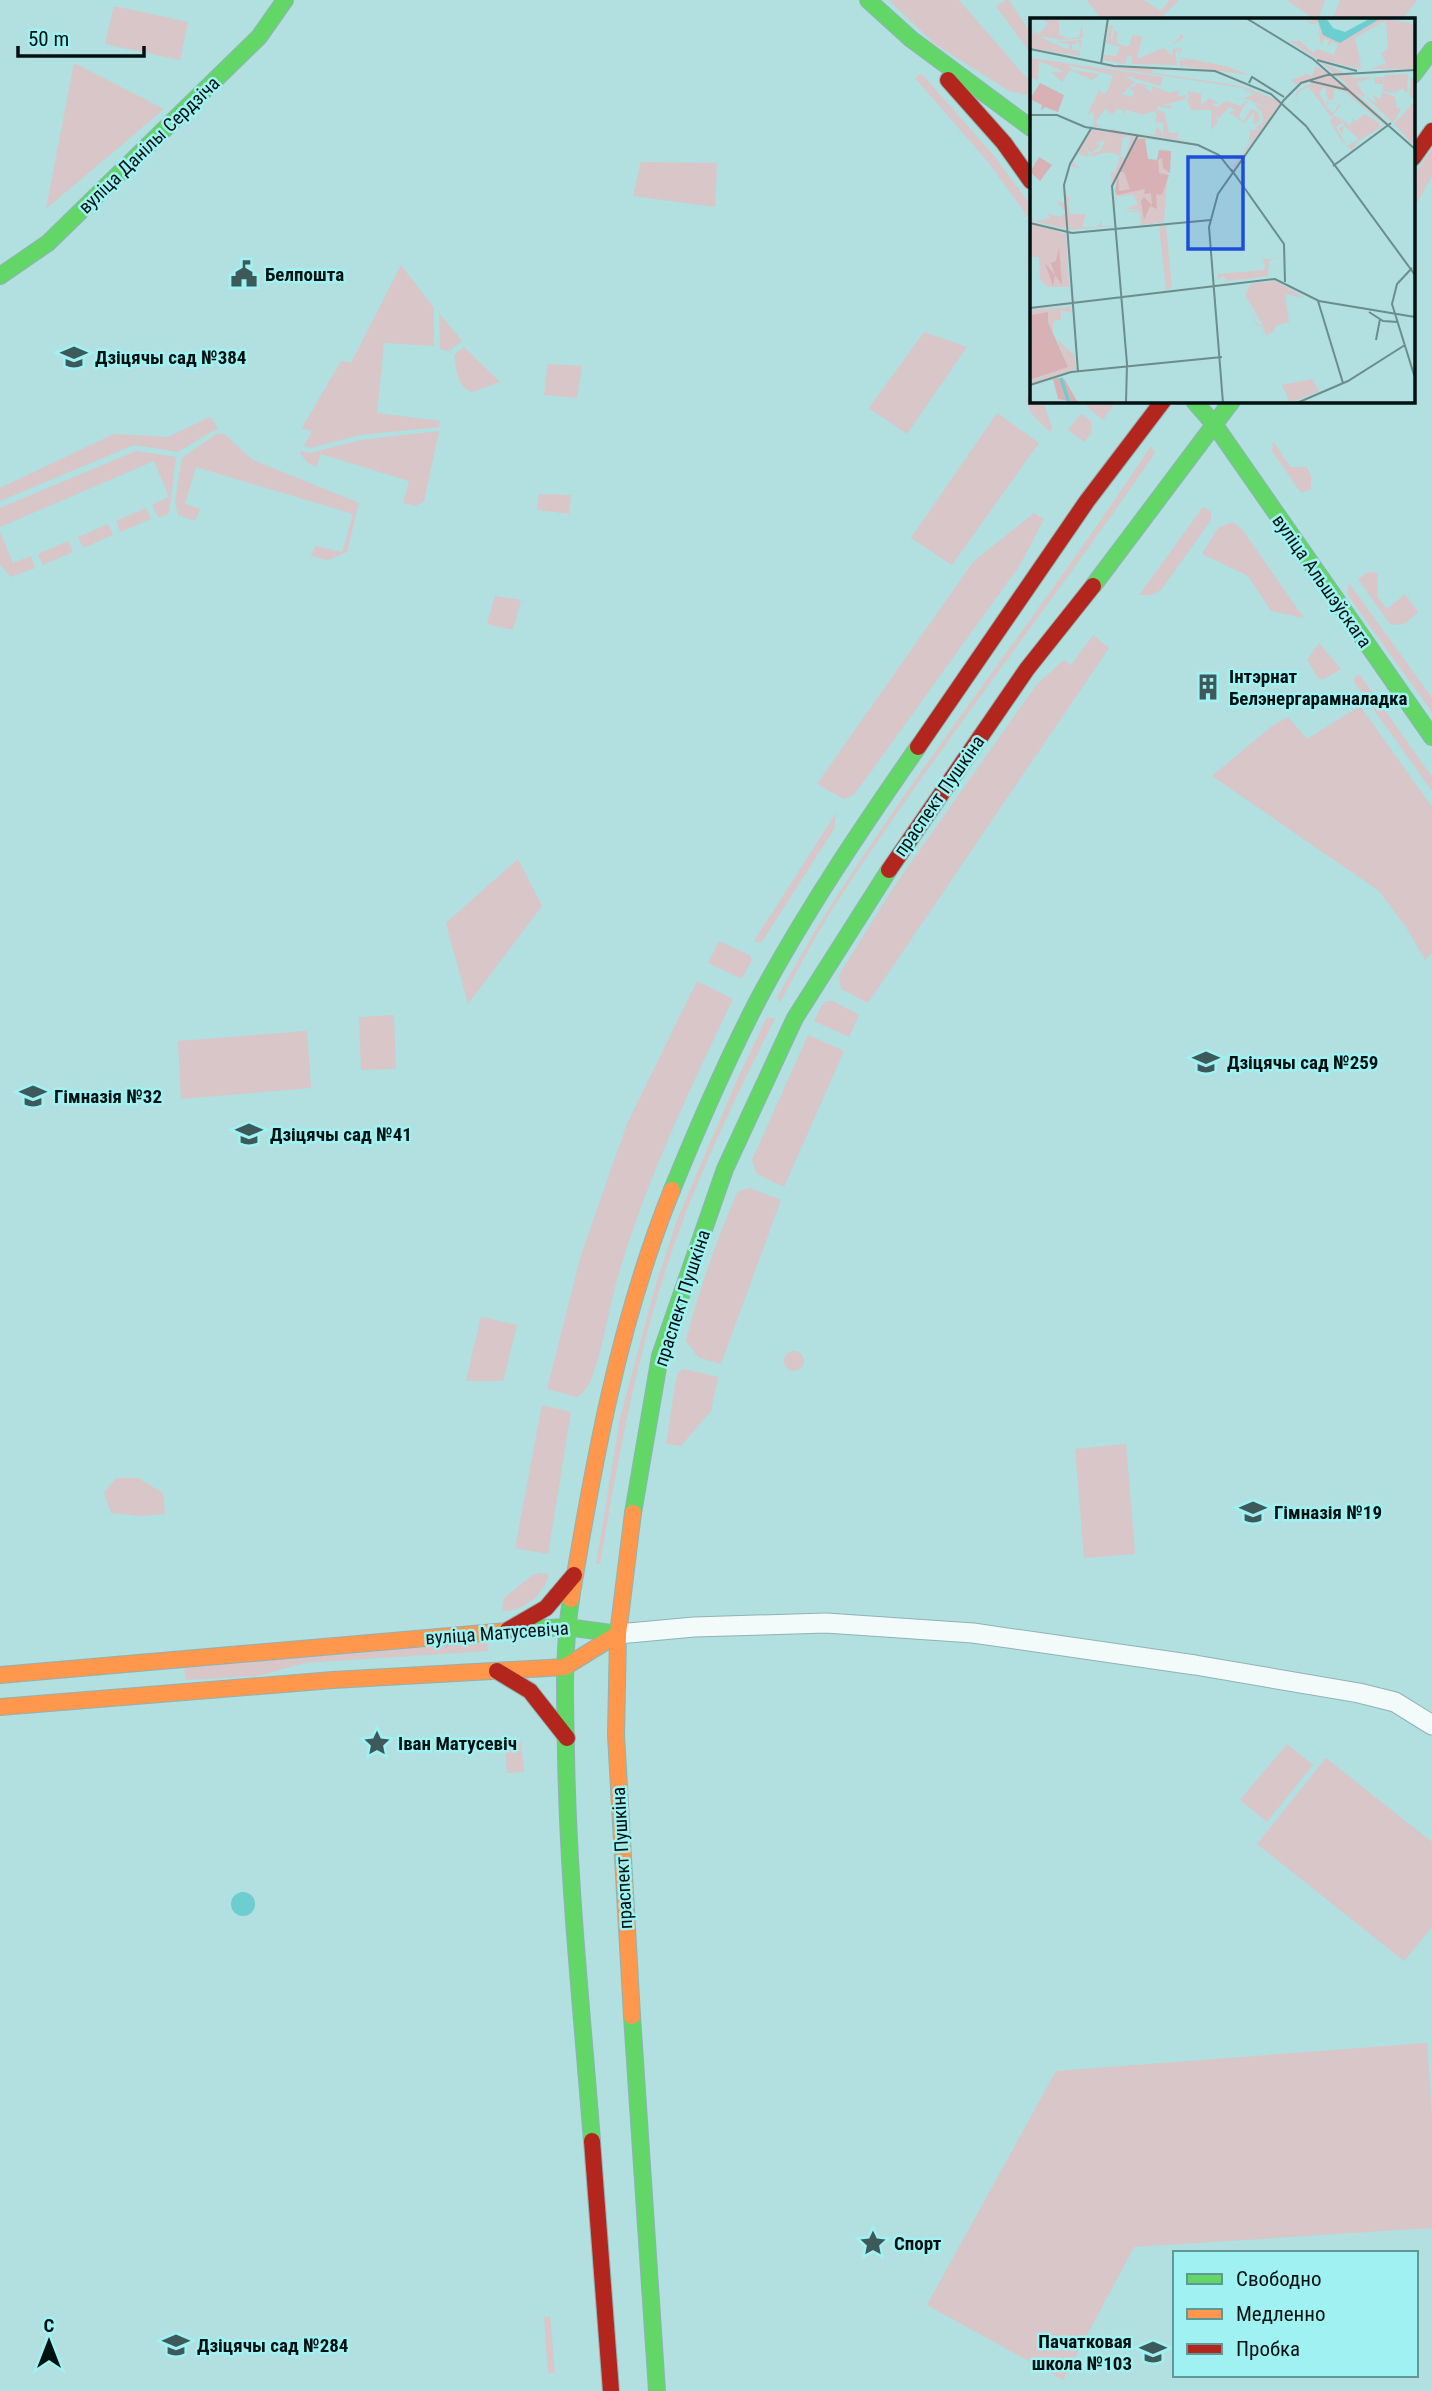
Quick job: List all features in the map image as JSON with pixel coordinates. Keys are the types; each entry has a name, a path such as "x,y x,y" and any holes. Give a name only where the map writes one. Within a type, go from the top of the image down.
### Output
{"main road":[{"name":"вуліца Данілы Сердзіча","path":"0,276 48,243 258,37 285,0"},
{"path":"868,0 911,38 1030,127"},
{"path":"911,38 1004,143 1030,180"},
{"path":"1414,74 1432,50"},
{"path":"1414,157 1432,131"},
{"path":"611,2391 567,1809 565,1667 567,1627 590,1483 632,1306 657,1227 702,1117 758,1001 866,822 1087,501 1162,402"},
{"name":"вуліца Альшэўскага","path":"1195,402 1214,424 1432,737"},
{"name":"вуліца Альшэўскага","path":"1204,402 1214,424"},
{"name":"праспект Пушкіна","path":"657,2391 622,1869 616,1735 618,1634 643,1449 660,1356 725,1169 795,1018 871,896 1027,669 1112,562 1231,402"},
{"path":"508,1630 544,1613 577,1571"},
{"name":"вуліца Матусевіча","path":"0,1675 508,1630 567,1627 618,1634"},
{"name":"вуліца Матусевіча","path":"0,1707 353,1679 565,1667 618,1634"},
{"path":"71,1700 158,1680 163,1676 163,1670 150,1662"},
{"path":"497,1671 530,1691 568,1738"}],"street":[{"path":"618,1634 694,1627 826,1623 973,1633 1195,1665 1359,1693 1395,1702 1432,1726"}],"shaded area":[{"path":"889,0 959,0 1030,82 1030,93 1009,91 935,44"},
{"path":"1009,0 1030,32 1030,53 996,6"},
{"path":"1087,0 1144,0 1161,11 1170,0 1179,0 1161,18 1100,18"},
{"path":"1287,0 1325,0 1318,18 1313,18"},
{"path":"1340,0 1417,0 1404,18 1333,18"},
{"path":"114,6 188,22 180,60 105,44"},
{"path":"74,63 164,109 46,209"},
{"path":"921,73 995,157 1030,205 1030,220 988,162 915,78"},
{"path":"1432,149 1432,176 1414,208 1414,175"},
{"path":"641,162 717,163 715,207 633,196"},
{"path":"401,265 434,308 434,346 384,343 377,413 440,421 439,427 360,435 310,448 304,446 312,431 302,428 341,361 351,363"},
{"path":"439,313 462,341 449,351 440,349"},
{"path":"924,332 967,347 907,434 869,408"},
{"path":"464,347 500,382 472,392 463,386 458,377 454,355"},
{"path":"548,364 582,366 577,398 544,395"},
{"path":"1030,394 1030,402 1043,402 1052,428 1050,432 1031,413 1026,400"},
{"path":"1090,402 1115,402 1103,420 1087,407"},
{"path":"997,413 1039,443 952,565 911,538"},
{"path":"1081,414 1091,421 1092,432 1084,442 1068,430"},
{"path":"210,417 218,428 178,452 134,445 0,501 0,488 114,434 168,437"},
{"path":"439,431 424,501 416,506 403,503 409,481 321,454 316,467 307,462 300,453 361,440"},
{"path":"216,434 225,434 251,459 359,503 347,552 328,560 311,556 315,546 342,552 353,514 196,467 185,504 200,509 195,521 178,515 175,501 182,458"},
{"path":"1273,441 1290,467 1307,467 1311,476 1311,489 1301,493 1272,451"},
{"path":"1151,446 1155,453 873,847 828,917 780,1002 777,998 804,950 871,844"},
{"path":"136,451 176,457 169,513 159,518 152,505 169,497 154,461 0,527 0,508"},
{"path":"539,494 571,495 569,514 537,510"},
{"path":"1203,507 1211,512 1211,520 1161,590 1152,595 1139,595"},
{"path":"146,508 151,519 120,532 116,521"},
{"path":"1034,513 1044,519 1020,565 854,795 844,799 817,784 973,562"},
{"path":"1232,522 1241,528 1304,618 1271,611 1248,576 1202,554 1218,528"},
{"path":"108,524 113,535 83,548 78,537"},
{"path":"0,532 13,563 31,556 35,568 11,577 0,565"},
{"path":"68,541 73,552 43,565 38,554"},
{"path":"1366,573 1378,574 1377,596 1387,609 1405,594 1418,612 1409,621 1399,625 1390,624 1358,579"},
{"path":"1349,583 1432,698 1432,712 1352,601 1347,592"},
{"path":"495,596 521,600 513,630 487,624"},
{"path":"1093,635 1109,648 868,1003 841,989 839,975 893,888 1037,684 1064,660 1071,665"},
{"path":"1319,643 1341,669 1324,679 1319,679 1307,660"},
{"path":"1356,675 1360,675 1432,777 1432,791 1354,682"},
{"path":"1360,706 1432,807 1432,953 1425,960 1406,927 1379,891 1212,776 1272,726 1288,717 1307,739"},
{"path":"836,813 834,829 767,934 761,943 754,941"},
{"path":"518,859 542,906 468,1004 446,923"},
{"path":"719,941 749,955 752,960 742,979 708,963"},
{"path":"697,981 733,999 683,1105 639,1213 615,1287 599,1357 590,1382 577,1397 547,1389 581,1255 627,1124"},
{"path":"827,1001 833,1001 859,1015 849,1037 814,1021"},
{"path":"394,1015 396,1069 361,1070 359,1017"},
{"path":"767,1017 775,1019 697,1185 660,1288 633,1391 600,1564 596,1564 620,1418 656,1284 677,1220"},
{"path":"307,1031 311,1088 181,1099 178,1041"},
{"path":"808,1035 844,1051 784,1187 757,1174 752,1160"},
{"path":"750,1188 781,1200 721,1364 698,1357 686,1341 709,1264 730,1209 738,1191"},
{"path":"481,1317 517,1325 503,1381 466,1381"},
{"path":"794,1351 801,1354 804,1361 801,1368 794,1371 787,1368 784,1361 787,1354"},
{"path":"683,1369 718,1377 711,1411 681,1446 666,1444 676,1380"},
{"path":"542,1405 571,1412 548,1554 515,1548"},
{"path":"1126,1444 1135,1554 1084,1558 1075,1449"},
{"path":"116,1478 138,1478 163,1493 165,1514 141,1516 111,1513 104,1493"},
{"path":"539,1573 549,1574 538,1595 525,1605 502,1611 504,1598"},
{"path":"487,1642 488,1651 304,1663 258,1676 186,1680 184,1667"},
{"path":"521,1742 524,1772 507,1773 505,1743"},
{"path":"1287,1744 1313,1765 1267,1822 1240,1800"},
{"path":"1326,1758 1432,1842 1432,1927 1404,1961 1257,1844"},
{"path":"1427,2043 1432,2116 1432,2228 1134,2247 1063,2380 927,2305 1056,2071"},
{"path":"550,2316 555,2373 548,2373 544,2317"}],"water":[{"path":"243,1892 252,1895 255,1904 252,1913 243,1916 234,1913 231,1904 234,1895"}],"traffic: fast":[{"path":"0,276 48,243 259,37 285,0"},
{"path":"868,0 911,39 1030,127"},
{"path":"1414,74 1432,50"},
{"path":"1195,402 1214,424 1432,737"},
{"path":"1093,586 1231,402"},
{"path":"672,1190 724,1070 776,967 834,871 918,747"},
{"path":"633,1513 660,1356 725,1169 795,1018 889,870"},
{"path":"571,1599 565,1676 567,1801 592,2141"},
{"path":"530,1629 567,1627 618,1634"},
{"path":"632,2016 657,2391"}],"traffic: slow":[{"path":"571,1599 610,1392 637,1290 672,1190"},
{"path":"632,2016 616,1735 618,1634 633,1513"},
{"path":"0,1675 530,1629"},
{"path":"0,1707 333,1680 565,1667 618,1634"}],"traffic: jam":[{"path":"948,80 1004,143 1030,180"},
{"path":"1414,157 1432,131"},
{"path":"918,747 1087,501 1162,402"},
{"path":"889,870 1027,669 1093,586"},
{"path":"508,1630 546,1608 574,1575"},
{"path":"497,1671 530,1691 567,1738"},
{"path":"592,2141 611,2391"}],"place":[{"name":"Белпошта","path":"244,274"},
{"name":"Дзіцячы сад №384","path":"74,357"},
{"name":"Інтэрнат Белэнергарамналадка","path":"1208,687"},
{"name":"Дзіцячы сад №259","path":"1206,1062"},
{"name":"Гімназія №32","path":"33,1096"},
{"name":"Дзіцячы сад №41","path":"249,1134"},
{"name":"Гімназія №19","path":"1253,1512"},
{"name":"Іван Матусевіч","path":"377,1743"},
{"name":"Спорт","path":"873,2243"},
{"name":"Дзіцячы сад №284","path":"176,2345"},
{"name":"Пачатковая школа №103","path":"1153,2352"}]}
